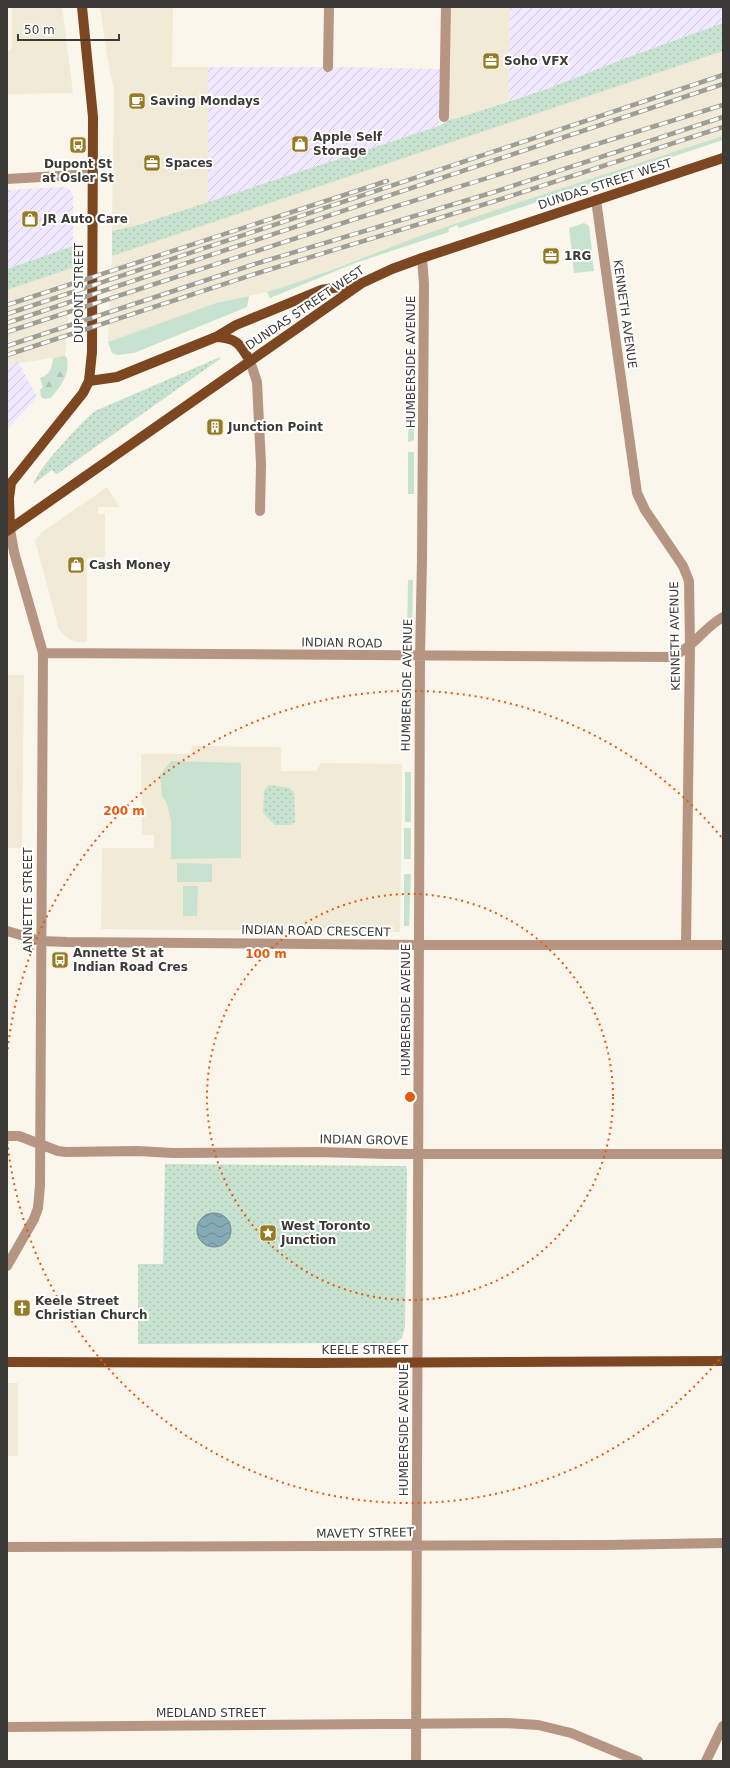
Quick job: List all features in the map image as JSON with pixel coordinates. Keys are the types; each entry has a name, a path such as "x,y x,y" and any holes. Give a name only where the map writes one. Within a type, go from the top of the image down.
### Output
{"main road":[{"name":"DUPONT STREET","path":"8,530 8,483 74,405 89,381 92,352 93,117 82,7"},
{"name":"DUNDAS STREET WEST","path":"8,530 362,283 392,269 422,258 723,158"},
{"path":"89,381 117,377 216,337 236,325 321,290 362,283"},
{"path":"216,337 227,337 237,341 250,361"},
{"name":"KEELE STREET","path":"7,1362 723,1361"}],"street":[{"path":"328,67 329,7"},
{"path":"444,117 446,7"},
{"path":"7,179 93,174"},
{"name":"KENNETH AVENUE","path":"596,200 636,493 645,510 684,566 687,574 690,598 686,945"},
{"name":"HUMBERSIDE AVENUE","path":"416,1761 420,657 424,284 422,258"},
{"path":"250,361 257,382 261,464 260,511"},
{"name":"ANNETTE STREET","path":"7,1266 34,1219 38,1208 40,1186 39,1144 43,653 8,530"},
{"name":"INDIAN ROAD","path":"43,653 420,657 670,657 680,653 690,646 714,622 723,617"},
{"name":"INDIAN ROAD CRESCENT","path":"7,931 41,941 419,945 723,945"},
{"name":"INDIAN GROVE","path":"7,1136 20,1136 62,1151 137,1151 173,1154 723,1154"},
{"name":"MAVETY STREET","path":"7,1547 606,1545 723,1543"},
{"name":"MEDLAND STREET","path":"7,1727 416,1725 506,1723 538,1725 571,1733 638,1761"},
{"path":"706,1761 714,1749 723,1726"}],"shaded area":[{"path":"12,7 62,7 73,93 7,94 7,52 12,48"},
{"path":"100,7 173,7 172,67 208,67 208,202 135,226 112,231 114,89 109,68"},
{"path":"451,7 510,7 508,101 448,120"},
{"path":"510,7 723,7 723,23 626,58 547,89 508,101"},
{"path":"723,51 723,136 447,227 379,251 292,285 216,303 108,342 112,256"},
{"name":"Apple Self Storage","path":"208,67 441,69 439,126 208,202"},
{"path":"63,187 70,190 73,195 73,246 7,269 7,190"},
{"path":"72,268 65,356 7,365 7,290"},
{"path":"18,362 37,397 7,430 7,365"},
{"path":"107,487 120,507 98,507 98,514 105,514 105,557 87,558 87,642 78,642 69,639 59,629 35,541 41,533"},
{"path":"7,675 24,675 22,848 7,848"},
{"path":"192,746 281,747 281,771 316,771 321,763 402,764 400,932 101,929 102,848 154,848 154,835 142,835 141,754 191,754"},
{"path":"7,1383 18,1383 18,1456 7,1456"}],"green space":[{"path":"723,23 723,51 112,256 112,231 135,226 439,126 448,120 547,89 626,58"},
{"path":"723,136 723,140 459,228 457,225 448,229 449,232 358,262 270,298 267,292 481,215"},
{"path":"584,223 589,226 592,251 572,253 569,228"},
{"path":"73,246 72,268 7,290 7,269"},
{"path":"592,254 594,271 574,273 572,256"},
{"path":"249,296 247,307 134,353 118,355 112,353 108,342 216,303"},
{"path":"65,356 68,364 64,380 51,398 44,399 41,397 40,390 43,387 40,378 49,373 53,358"},
{"path":"220,357 220,359 60,472 56,474 52,470 34,484 37,477 51,458 80,425 95,411"},
{"path":"414,408 414,440 408,442 409,409"},
{"path":"408,452 414,452 414,494 408,494"},
{"path":"408,580 413,580 412,643 407,643"},
{"path":"406,671 411,671 412,679 411,724 406,724"},
{"path":"171,761 241,763 241,858 171,859 171,822 167,804 162,796 160,775"},
{"path":"405,772 411,772 411,822 405,822"},
{"path":"269,785 290,788 294,793 295,822 290,825 275,825 263,813 264,791"},
{"path":"404,828 411,828 411,859 404,859"},
{"path":"177,863 212,864 212,882 177,882"},
{"path":"404,874 411,874 409,926 404,926"},
{"path":"183,886 198,886 197,916 183,916"},
{"path":"165,1164 406,1166 405,1327 402,1338 395,1343 138,1344 138,1264 163,1264"}],"water":[{"path":"217,1213 226,1218 230,1223 230,1237 226,1242 221,1246 211,1247 207,1246 198,1237 197,1227 198,1223 207,1214"}],"railway":[{"path":"7,314 723,75"},
{"path":"7,323 723,84"},
{"path":"7,332 355,219 723,105"},
{"path":"7,346 255,264 491,193 723,117"},
{"path":"7,355 258,273 492,202 723,127"},
{"path":"7,305 387,181"}],"place":[{"name":"Soho VFX","path":"491,61"},
{"name":"Saving Mondays","path":"137,101"},
{"name":"Apple Self Storage","path":"300,144"},
{"name":"Dupont St at Osler St","path":"78,145"},
{"name":"Spaces","path":"152,163"},
{"name":"JR Auto Care","path":"30,219"},
{"name":"1RG","path":"551,256"},
{"name":"Junction Point","path":"215,427"},
{"name":"Cash Money","path":"76,565"},
{"name":"Annette St at Indian Road Cres","path":"60,960"},
{"name":"West Toronto Junction","path":"268,1233"},
{"name":"Keele Street Christian Church","path":"22,1308"}]}
